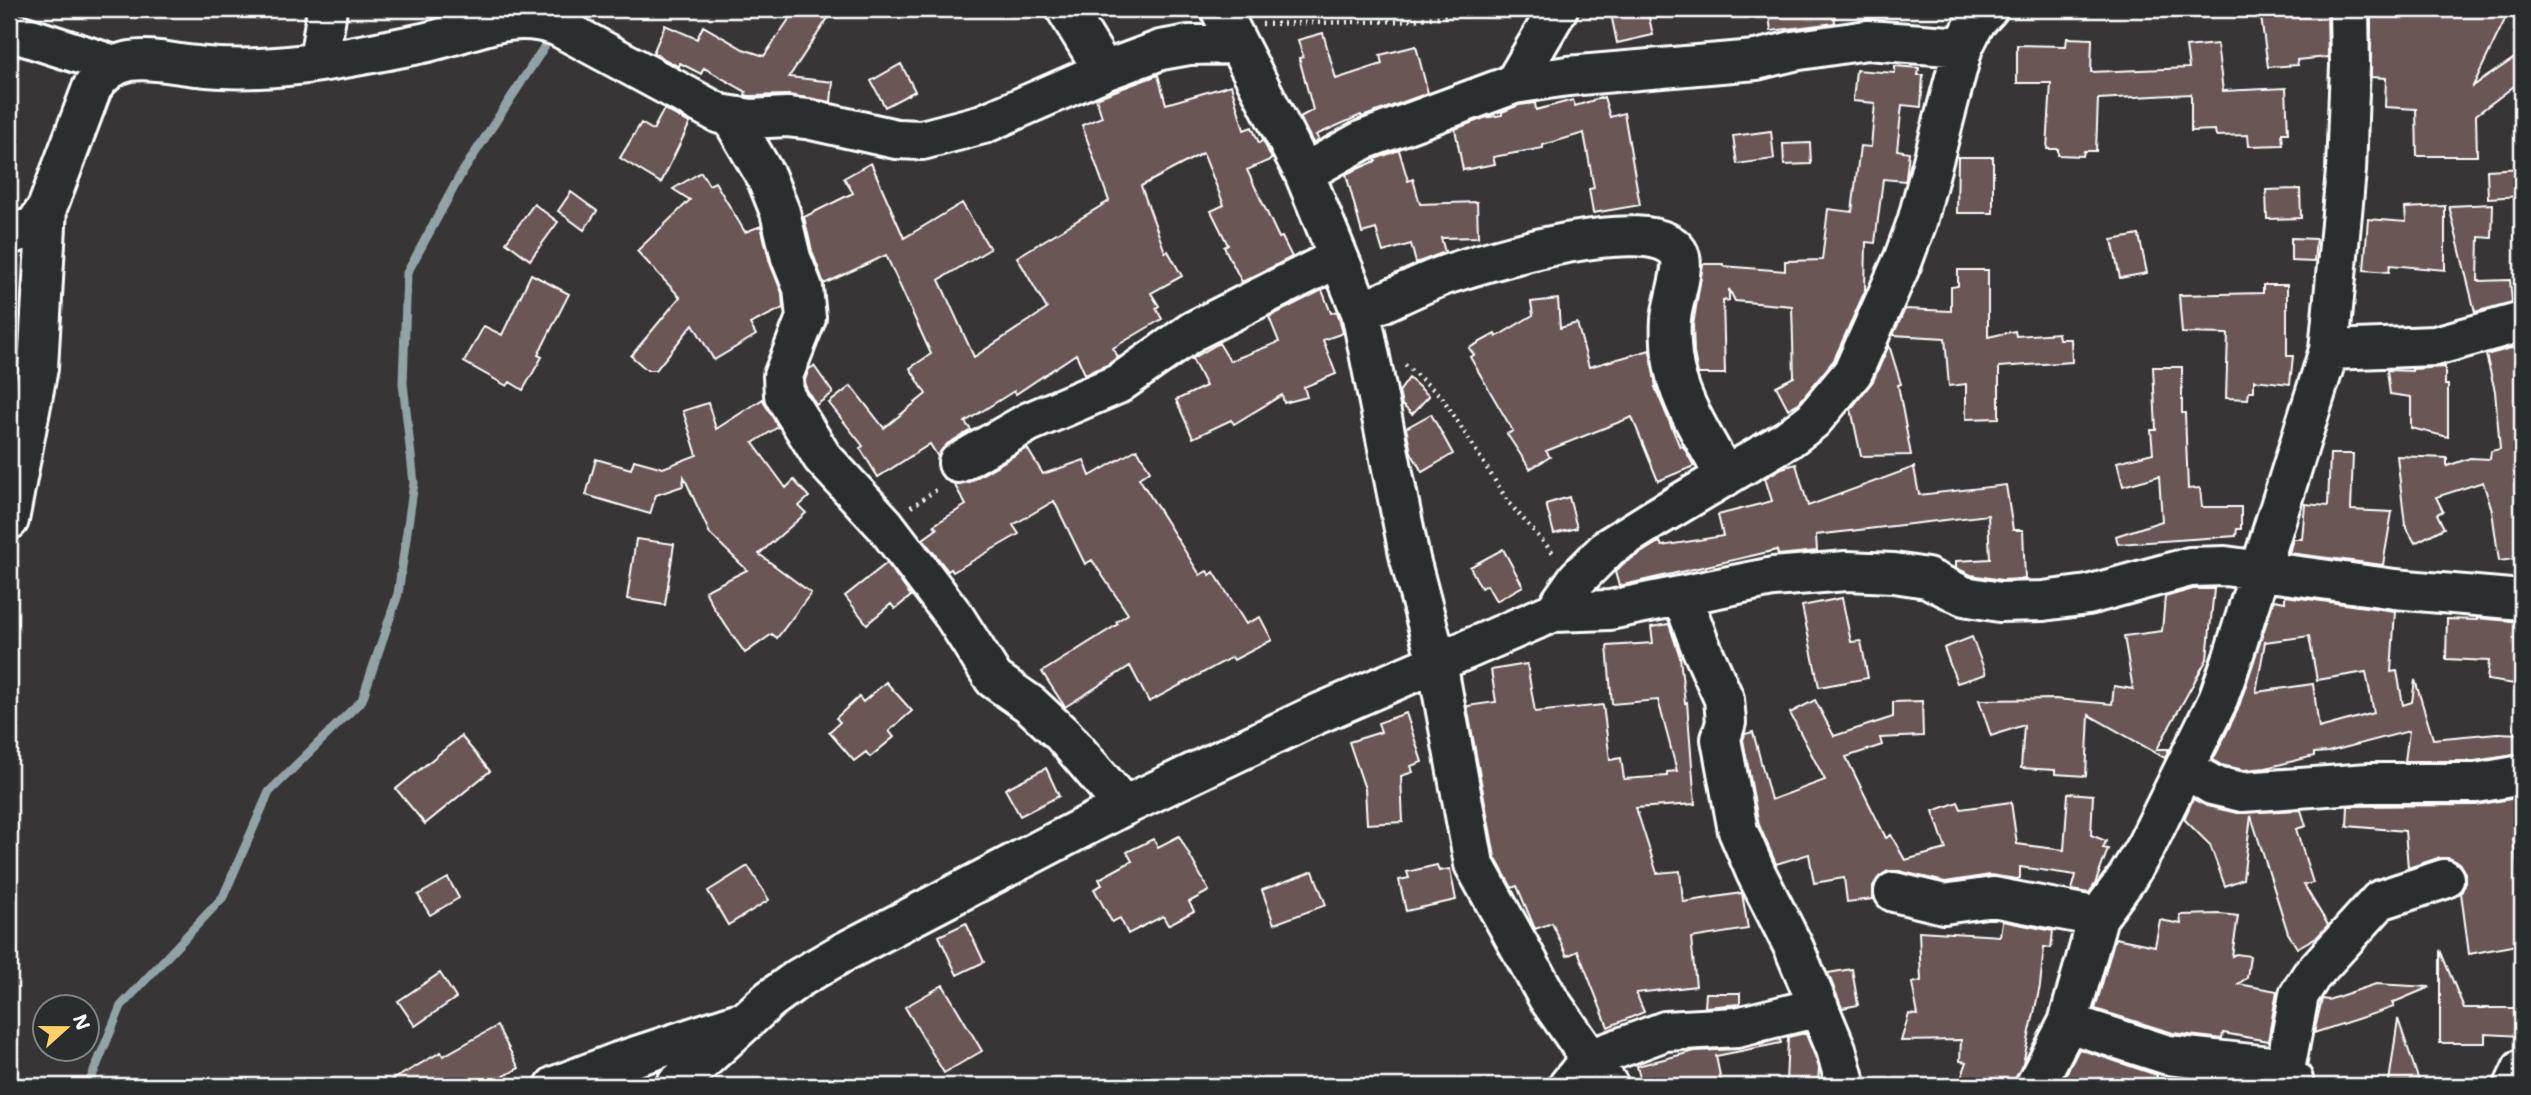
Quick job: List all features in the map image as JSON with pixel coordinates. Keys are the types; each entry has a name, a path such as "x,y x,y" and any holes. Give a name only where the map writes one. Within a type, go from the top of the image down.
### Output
{"street":[{"path":"319,61 327,9"},
{"path":"1066,9 1104,71"},
{"path":"1514,84 1558,9"},
{"path":"1554,612 1577,579 1609,547 1814,421 1853,372 1917,222 1963,47 1975,23 1988,9"},
{"path":"2035,1086 2068,1023 2098,917 2140,857 2217,702 2329,350 2346,171 2349,9"},
{"path":"9,31 114,65 150,59 198,66 241,68 319,61 422,44 503,21 539,19 558,26 720,114 731,117 807,119 896,139 922,140 983,124 1104,71 1161,50 1189,45 1228,26 1304,173 1364,327 1410,559 1437,662 1474,863 1589,1077 1665,1031 1737,1027 1819,1007"},
{"path":"1304,173 1363,140 1514,84 1569,76 1756,60 1793,51 1867,40 1963,47"},
{"path":"9,235 35,226 47,208 92,89 102,74 114,65"},
{"path":"731,117 766,177 780,212 791,258 803,288 806,318 782,376 784,395 822,457 885,525 954,616 994,679 1031,705 1063,735 1124,806"},
{"path":"9,520 37,368 47,208"},
{"path":"1364,327 1447,275 1552,244 1619,236 1656,239 1671,245 1679,253 1681,265 1671,319 1672,357 1681,395 1725,477"},
{"path":"958,463 1029,422 1118,384 1193,331 1338,258"},
{"path":"2329,350 2435,346 2522,323"},
{"path":"675,1086 748,1019 799,978 844,952 1124,806 1313,716 1554,612 1610,610 1773,577 1846,571 1894,573 1927,578 1964,596 2000,602 2043,601 2088,595 2190,567 2225,566 2395,589 2522,600"},
{"path":"1682,596 1724,699 1726,722 1721,739 1738,831 1819,1007 1836,1049 1846,1086"},
{"path":"2185,768 2212,785 2242,792 2369,783 2476,783 2522,775"},
{"path":"2068,1023 2168,1055 2289,1078 2299,995 2311,976 2381,900 2444,879"},
{"path":"1894,892 1944,904 1993,897 2098,917"},
{"path":"555,1086 748,1019"},
{"path":"2514,1086 2522,1069"}],"path":[{"path":"1228,26 1403,21 1502,9"},
{"path":"1364,327 1442,397 1509,503 1577,579"},
{"path":"885,525 947,481 958,463"}],"building":[{"path":"796,9 834,9 789,77 833,82 831,102 789,95 745,95 746,92 704,68 701,74 680,63 679,67 653,53 665,25 697,39 703,26 743,49 764,56"},
{"path":"1610,9 1647,9 1653,35 1617,43"},
{"path":"1768,9 1834,9 1835,23 1771,31"},
{"path":"2371,9 2510,9 2473,86 2522,53 2522,80 2476,115 2477,156 2417,156 2416,109 2385,107 2386,78 2371,77"},
{"path":"2327,10 2328,57 2297,60 2298,65 2268,67 2261,17"},
{"path":"1323,33 1336,79 1382,64 1380,55 1416,46 1428,93 1362,117 1361,115 1316,135 1319,140 1313,143 1300,117 1313,110 1299,58 1303,57 1298,40"},
{"path":"2067,38 2092,39 2091,72 2189,68 2186,47 2217,44 2223,91 2286,88 2288,133 2282,133 2283,145 2249,146 2248,135 2216,136 2215,130 2191,131 2191,94 2098,99 2096,151 2084,151 2083,156 2058,155 2058,149 2047,149 2051,83 2017,83 2017,45 2066,46"},
{"path":"901,64 915,91 885,107 871,81"},
{"path":"1895,66 1919,68 1918,75 1923,75 1921,107 1902,105 1897,150 1909,152 1906,178 1905,181 1883,179 1875,243 1866,242 1865,291 1834,360 1799,403 1788,409 1776,386 1794,377 1792,306 1735,301 1729,289 1729,301 1723,300 1725,374 1698,374 1693,325 1703,264 1785,271 1785,261 1822,260 1828,209 1852,212 1860,146 1871,147 1875,103 1853,101 1856,70 1895,73"},
{"path":"1158,75 1166,104 1231,85 1244,130 1252,127 1259,143 1263,140 1272,159 1247,170 1279,238 1282,237 1292,257 1242,282 1224,247 1228,245 1211,211 1224,205 1203,153 1141,186 1165,252 1168,251 1182,276 1151,293 1159,306 1156,308 1162,319 1113,348 1118,357 1107,365 1085,374 1076,354 1016,394 1014,391 965,422 971,430 947,444 938,457 930,444 878,477 860,448 863,446 829,403 851,386 884,428 926,394 910,368 931,354 886,255 824,284 804,217 853,193 844,178 871,163 904,238 962,203 990,249 939,280 974,357 1047,309 1017,257 1109,201 1082,125 1102,117 1096,98"},
{"path":"1604,97 1610,117 1624,113 1640,205 1593,213 1589,189 1594,188 1584,133 1543,145 1543,148 1493,157 1495,164 1463,170 1455,129 1484,118 1502,115 1502,112 1519,105 1535,103 1536,110 1573,100 1575,106"},
{"path":"664,109 690,123 661,183 620,158 641,123 653,130"},
{"path":"1771,131 1774,159 1737,164 1733,136"},
{"path":"1810,143 1811,164 1784,165 1783,144"},
{"path":"1399,150 1408,181 1413,179 1420,204 1477,202 1478,237 1441,238 1445,252 1416,263 1411,244 1383,252 1376,229 1362,233 1346,174"},
{"path":"1958,157 1993,157 1993,213 1957,213"},
{"path":"2522,168 2522,196 2488,198 2487,170"},
{"path":"701,172 709,185 715,182 745,232 761,226 770,263 782,293 783,308 750,324 756,335 714,360 693,324 656,370 647,370 631,356 680,297 637,251 690,200 673,189"},
{"path":"2300,189 2301,218 2267,219 2266,190"},
{"path":"571,192 597,211 584,230 558,211"},
{"path":"534,204 558,222 530,260 506,242"},
{"path":"2493,204 2492,238 2479,237 2478,281 2510,280 2512,302 2475,312 2449,206"},
{"path":"2445,206 2445,270 2390,265 2389,272 2364,270 2368,219 2406,222 2405,208"},
{"path":"2139,235 2147,273 2120,278 2112,240"},
{"path":"2291,238 2316,239 2314,262 2291,261"},
{"path":"1958,270 1988,270 1988,337 2015,331 2016,336 2058,333 2059,339 2071,339 2072,362 1999,367 1999,418 1966,419 1966,384 1949,386 1945,338 1893,335 1905,309 1951,311 1951,287 1958,286"},
{"path":"531,274 569,294 538,355 542,357 523,390 510,382 507,386 464,362 484,326 502,335"},
{"path":"2263,285 2287,285 2287,356 2293,356 2290,384 2254,380 2254,391 2249,391 2248,399 2226,398 2228,334 2182,333 2179,295 2263,293"},
{"path":"1322,290 1331,313 1337,311 1343,333 1323,340 1336,374 1304,387 1307,397 1284,403 1282,395 1234,424 1231,420 1193,438 1176,400 1206,386 1192,359 1219,343 1230,361 1279,342 1269,317"},
{"path":"1558,299 1560,328 1577,323 1589,367 1650,350 1655,387 1680,447 1683,446 1694,466 1658,481 1632,417 1546,451 1550,457 1530,469 1507,434 1513,431 1470,357 1474,355 1469,348 1495,334 1496,337 1533,315 1531,302"},
{"path":"1889,345 1901,384 1898,385 1911,455 1861,456 1851,409 1873,381"},
{"path":"2522,345 2522,558 2499,561 2492,511 2483,482 2436,497 2443,511 2437,514 2444,528 2415,543 2405,525 2397,456 2447,458 2447,466 2470,458 2490,459 2491,451 2500,449 2495,391 2486,355"},
{"path":"814,366 833,393 816,405 806,388 805,380 809,369"},
{"path":"2153,367 2182,367 2182,413 2185,413 2188,489 2200,488 2202,507 2241,507 2241,529 2237,529 2236,536 2118,544 2116,536 2162,521 2159,476 2123,486 2117,462 2153,453 2151,430 2156,430"},
{"path":"2445,367 2445,385 2448,385 2448,437 2411,428 2411,397 2390,394 2387,370 2412,371"},
{"path":"1409,378 1429,396 1412,414 1402,405 1399,392"},
{"path":"763,399 778,427 753,443 786,488 794,480 809,497 799,506 806,513 759,554 811,593 777,638 772,634 745,653 705,591 747,570 710,534 684,477 683,486 656,495 650,514 586,495 596,459 631,469 634,460 663,468 697,455 683,411 708,403 716,429"},
{"path":"1431,414 1453,454 1422,472 1411,452 1406,428"},
{"path":"1027,448 1043,474 1084,460 1090,476 1137,449 1150,471 1139,478 1200,575 1207,571 1210,575 1214,572 1246,624 1260,617 1272,640 1234,660 1232,657 1149,702 1130,666 1065,707 1042,672 1118,624 1116,622 1128,614 1092,560 1085,564 1054,501 1013,525 1019,534 953,572 951,569 948,571 923,539 937,529 934,525 966,505 954,484 969,482"},
{"path":"2330,454 2353,454 2351,510 2392,512 2383,565 2289,553 2293,539 2302,539 2305,504 2328,506"},
{"path":"1796,464 1808,506 1914,467 1919,495 2006,485 2013,530 2023,530 2025,579 2002,580 1971,575 1956,568 1956,561 1990,559 1988,515 1816,535 1817,551 1778,555 1777,550 1619,586 1615,572 1657,543 1660,542 1662,546 1723,536 1718,515 1772,501 1765,478 1782,468"},
{"path":"1569,497 1577,528 1554,534 1546,504"},
{"path":"636,539 674,544 665,605 627,599"},
{"path":"1503,549 1523,586 1496,601 1487,585 1481,588 1470,567"},
{"path":"887,563 911,596 895,609 891,604 867,624 845,596"},
{"path":"2193,589 2214,589 2207,659 2157,749 2169,749 2165,758 2089,715 2086,776 2055,774 2055,770 2021,768 2024,725 1991,736 1979,700 2055,699 2112,704 2114,686 2133,689 2124,636 2162,631 2165,597"},
{"path":"2285,596 2395,611 2391,672 2397,671 2403,705 2412,702 2415,680 2433,739 2497,733 2522,734 2522,754 2474,761 2405,761 2409,731 2328,752 2314,753 2314,756 2266,768 2244,770 2221,765 2213,760 2238,709 2274,600 2285,602","holes":["2309,636 2317,680 2366,672 2374,713 2319,728 2313,684 2256,692 2265,642"]},
{"path":"1842,598 1851,642 1861,641 1868,678 1819,687 1802,606"},
{"path":"2477,618 2522,622 2522,685 2487,680 2489,661 2446,659 2447,619"},
{"path":"1669,624 1680,657 1685,703 1687,702 1695,804 1636,808 1657,873 1680,871 1683,902 1742,893 1748,929 1691,938 1696,986 1636,993 1644,1012 1608,1027 1578,951 1567,956 1552,923 1535,929 1517,886 1512,888 1495,857 1467,706 1496,702 1491,670 1527,664 1535,712 1603,705 1610,760 1621,758 1624,779 1667,776 1667,772 1677,771 1658,700 1612,704 1607,646 1653,643 1651,627"},
{"path":"1972,637 1986,674 1957,683 1944,648"},
{"path":"886,682 912,711 889,731 894,737 870,757 866,752 854,761 829,732 840,722 836,718 859,697 863,702"},
{"path":"1815,700 1834,736 1893,717 1893,702 1922,701 1923,736 1880,738 1882,745 1846,757 1886,838 1891,835 1905,860 1946,849 1933,811 1958,802 1961,809 2011,802 2017,844 2064,850 2068,793 2093,795 2091,835 2106,841 2103,848 2108,849 2089,893 2072,890 2076,875 2020,867 2020,878 2017,879 1990,875 1945,882 1888,871 1879,877 1873,886 1873,899 1847,902 1844,878 1814,883 1809,854 1776,864 1759,825 1743,740 1745,734 1753,732 1771,800 1825,780 1790,713"},
{"path":"1406,713 1422,762 1411,766 1413,772 1401,776 1403,822 1367,824 1365,789 1349,742 1381,732 1378,723"},
{"path":"461,736 490,771 425,824 396,789"},
{"path":"1046,768 1059,796 1020,816 1005,789"},
{"path":"2522,797 2522,836 2513,838 2522,901 2522,944 2469,954 2461,893 2465,884 2465,873 2459,863 2449,858 2438,858 2408,868 2405,831 2347,826 2348,806 2476,805"},
{"path":"2193,799 2207,806 2237,813 2301,810 2306,826 2296,829 2313,883 2304,885 2328,925 2318,936 2297,948 2288,933 2251,816 2243,879 2225,886 2210,845 2184,819"},
{"path":"1179,836 1209,891 1189,902 1194,911 1168,925 1163,916 1128,934 1120,918 1112,922 1094,889 1102,885 1099,879 1132,861 1127,852 1153,839 1158,847"},
{"path":"1437,865 1439,871 1450,869 1456,900 1406,911 1399,880 1409,878 1407,872"},
{"path":"748,866 769,900 728,925 708,891"},
{"path":"1313,871 1326,905 1274,924 1262,890"},
{"path":"448,878 459,898 430,915 418,895"},
{"path":"2180,915 2238,916 2232,956 2250,956 2247,978 2238,984 2277,991 2268,1041 2223,1033 2222,1039 2173,1033 2095,1009 2115,938 2155,946 2160,920 2181,924"},
{"path":"2002,921 2053,931 2051,948 2044,947 2040,986 2023,1063 2013,1086 1958,1086 1967,1062 1960,1061 1961,1040 1901,1041 1909,1014 1918,1015 1912,983 1921,981 1919,931 2000,936"},
{"path":"966,923 984,962 957,975 939,936"},
{"path":"2440,950 2464,1008 2522,1008 2522,1036 2485,1034 2485,1043 2440,1043"},
{"path":"1852,969 1858,1005 1842,1008 1828,973"},
{"path":"440,973 456,998 415,1026 398,1001"},
{"path":"2376,984 2430,987 2392,1003 2394,1007 2314,1033 2322,999 2328,1000"},
{"path":"943,985 982,1051 944,1073 905,1007"},
{"path":"1706,993 1740,993 1740,1004 1705,1007"},
{"path":"2398,1019 2419,1081 2389,1082"},
{"path":"497,1026 519,1068 486,1086 382,1086 441,1052 443,1056"},
{"path":"1806,1034 1815,1056 1819,1068 1818,1084 1786,1083 1788,1037"},
{"path":"1780,1039 1781,1043 1716,1056 1722,1086 1642,1086 1637,1066 1695,1051 1738,1049"},
{"path":"2079,1049 2157,1075 2155,1086 2060,1086"}],"waterway":[{"path":"88,1086 121,1006 223,897 269,792 362,700 398,594 414,483 403,383 407,273 460,176 552,35"}]}
